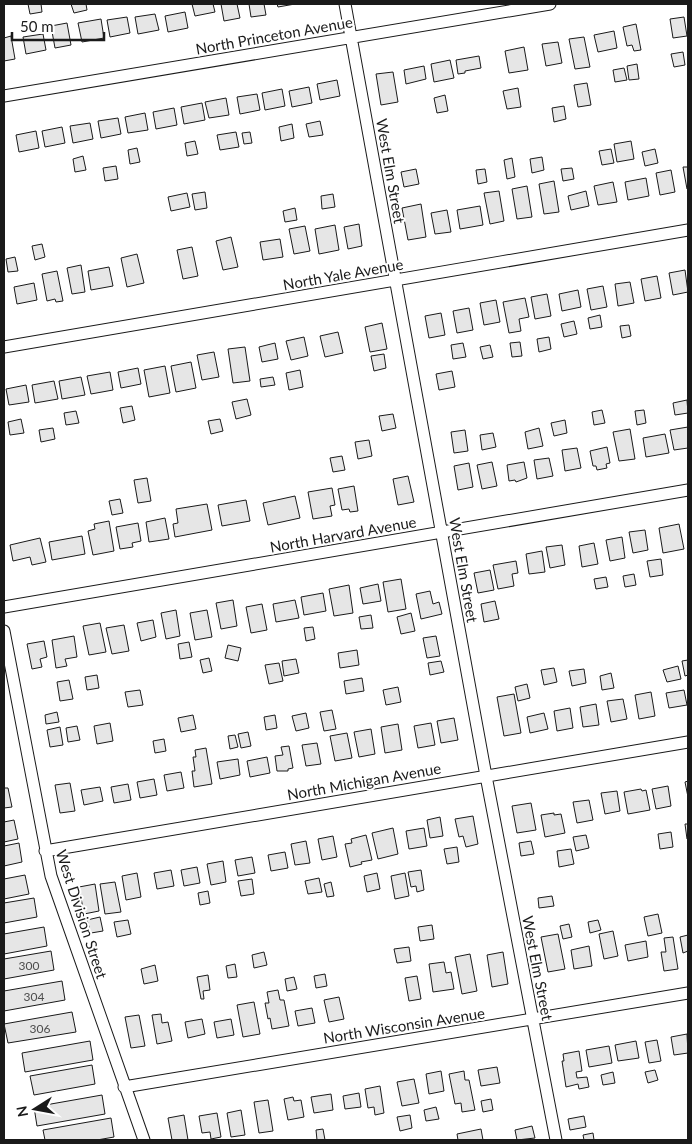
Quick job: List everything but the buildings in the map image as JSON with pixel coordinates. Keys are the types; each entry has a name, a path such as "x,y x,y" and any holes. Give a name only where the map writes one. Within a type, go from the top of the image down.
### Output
{"street":[{"name":"West Elm Street","path":"345,4 486,776 556,1140"},
{"name":"North Princeton Avenue","path":"4,96 550,4"},
{"name":"North Yale Avenue","path":"4,347 688,230"},
{"name":"North Harvard Avenue","path":"4,607 688,490"},
{"name":"West Division Street","path":"4,631 51,876 144,1140"},
{"name":"North Michigan Avenue","path":"45,851 688,742"},
{"name":"North Wisconsin Avenue","path":"124,1087 688,993"}]}
